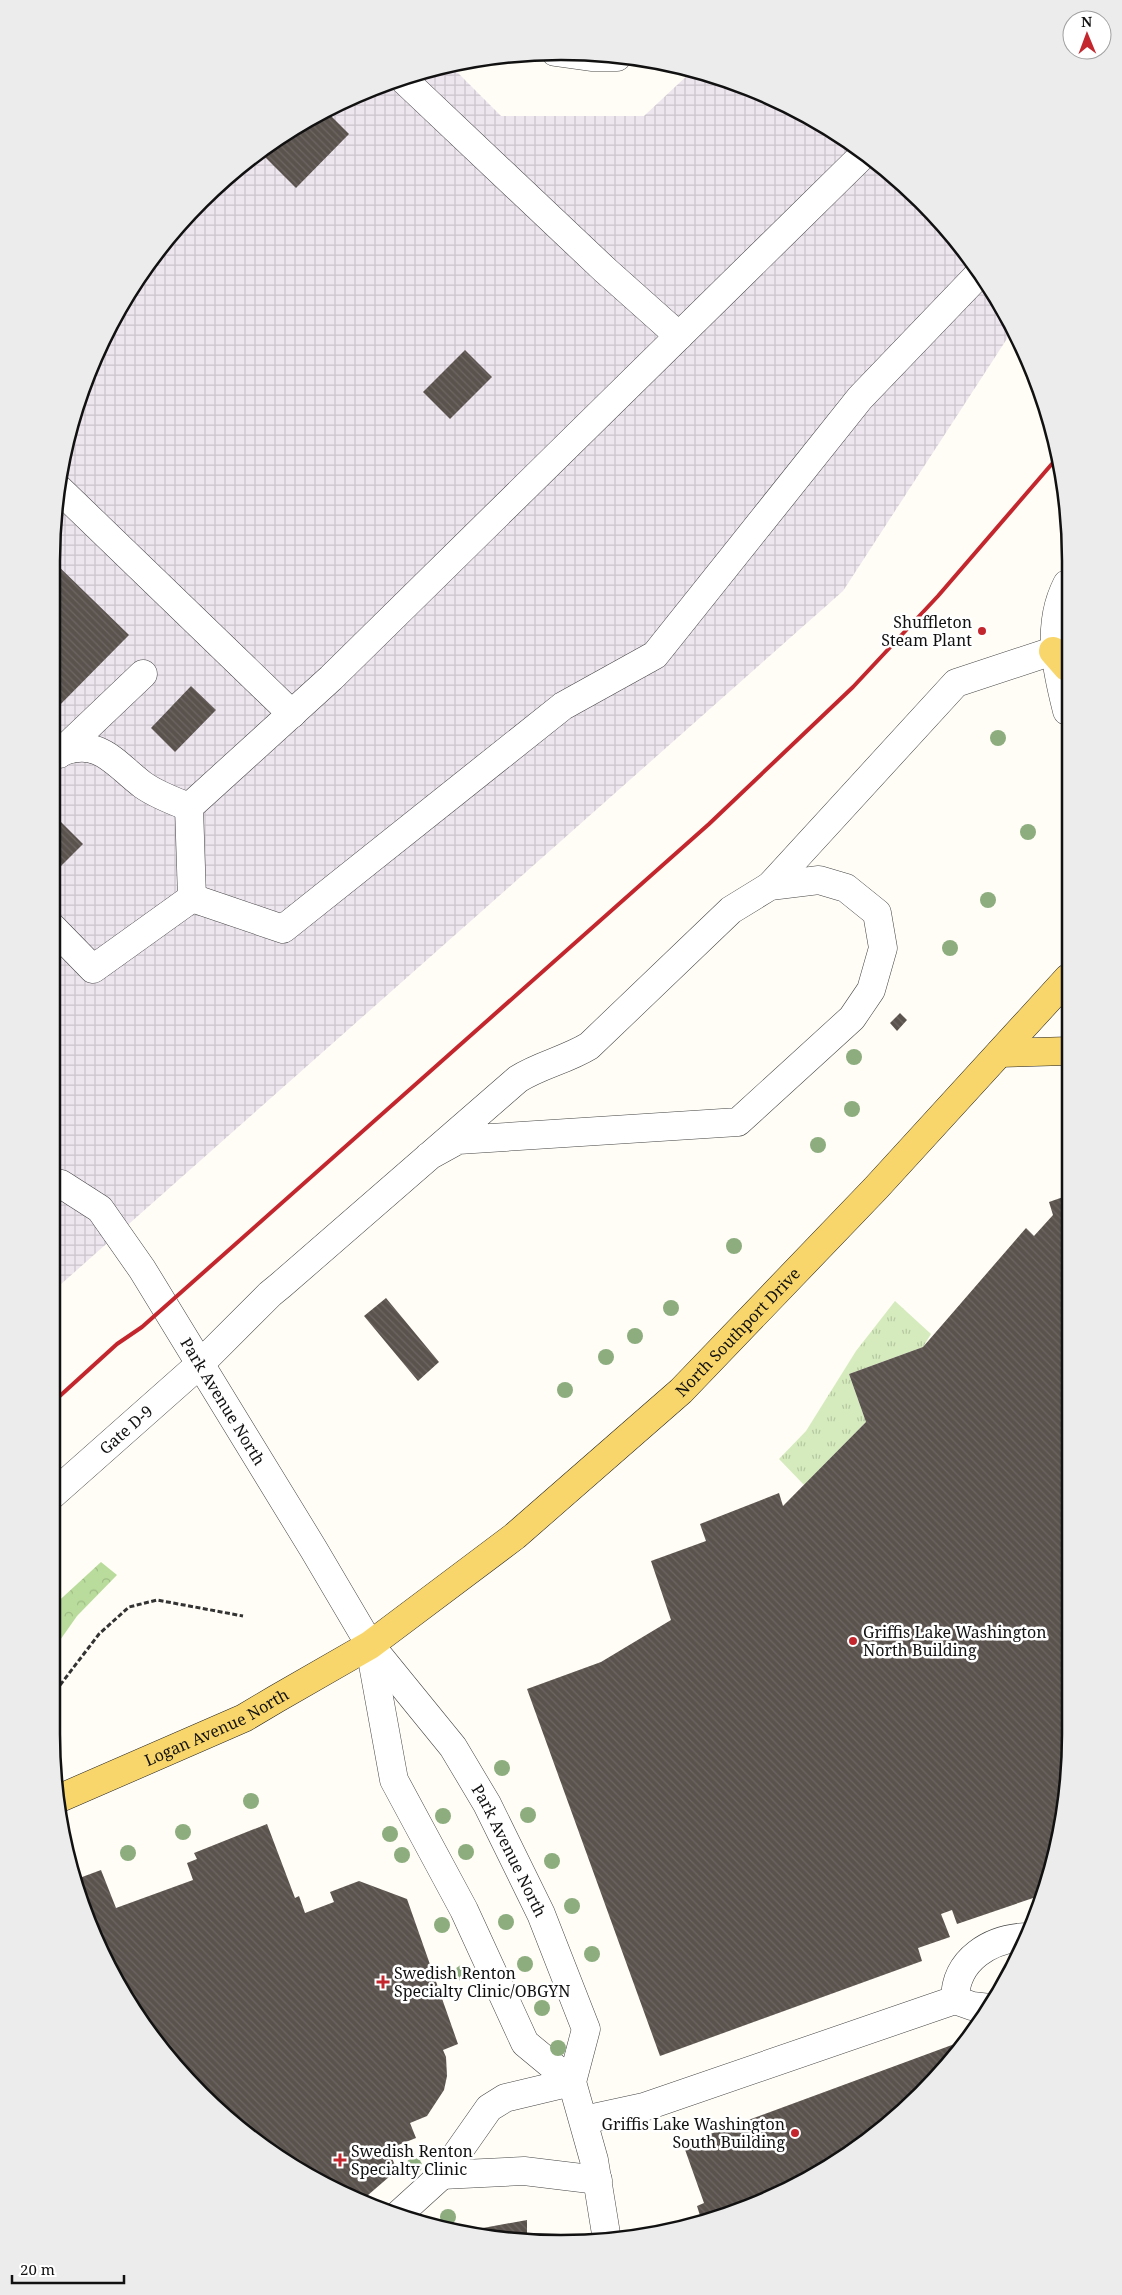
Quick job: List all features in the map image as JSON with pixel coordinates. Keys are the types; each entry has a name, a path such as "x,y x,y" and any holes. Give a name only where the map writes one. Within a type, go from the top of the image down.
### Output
{"main road":[{"name":"North Southport Drive","path":"370,1645 516,1536 681,1391 876,1188 1062,985"},
{"path":"1000,1053 1062,1051"},
{"name":"Logan Avenue North","path":"64,1796 244,1718 370,1645"}],"street":[{"path":"409,84 605,270 679,336"},
{"path":"192,898 189,808 332,678 858,158"},
{"path":"192,898 283,929 562,706 655,655 860,398 975,279"},
{"path":"64,494 292,714"},
{"path":"1062,597 1058,607 1062,674"},
{"path":"429,1156 518,1079 551,1062 573,1056 589,1046 731,910 770,886 956,683 975,675 1060,659"},
{"path":"60,752 143,674"},
{"path":"60,754 68,749 84,747 101,751 145,786 189,808"},
{"path":"429,1156 458,1140 738,1122 852,1018 871,990 883,948 877,913 846,888 819,880 770,886"},
{"path":"60,935 93,969 192,898"},
{"name":"Gate D-9","path":"60,1488 200,1364 270,1294 429,1156"},
{"name":"Park Avenue North","path":"60,1184 100,1209 142,1270 370,1645 453,1747 487,1804 526,1882 565,1971 586,2029 572,2082 525,2043 464,1910 394,1780 370,1645"},
{"path":"955,2000 955,1987 961,1971 974,1955 995,1942 1019,1938"},
{"path":"584,2120 644,2107 955,2000 981,2007"},
{"path":"403,2209 442,2175 489,2108 505,2098 572,2082 584,2120 598,2180 606,2233"},
{"path":"442,2175 524,2171 598,2180"}],"path":[{"path":"60,1685 99,1634 129,1608 157,1600 243,1616"}],"shaded area":[{"path":"456,71 501,116 644,116 687,76 753,98 812,127 839,144 891,184 938,231 978,283 1009,336 843,591 60,1285 60,561 64,496 77,431 87,400 98,369 127,310 144,283 184,231 231,184 283,144 339,112 369,98 400,87"}],"green space":[{"path":"895,1301 931,1334 923,1347 849,1374 866,1422 804,1485 779,1459 806,1431 856,1351"},
{"path":"101,1562 117,1575 77,1616 60,1640 60,1600"}],"building":[{"path":"331,116 349,134 296,188 265,157 283,144"},
{"path":"465,350 492,377 450,419 423,392"},
{"path":"60,568 129,635 60,705"},
{"path":"191,686 216,710 175,752 151,728"},
{"path":"60,821 83,844 60,867"},
{"path":"900,1013 907,1020 897,1031 890,1023"},
{"name":"Griffis Lake Washington North Building","path":"1062,1197 1062,1734 1058,1799 1045,1864 1034,1898 957,1924 952,1910 941,1914 950,1937 918,1948 922,1961 660,2056 527,1689 601,1662 671,1620 651,1561 706,1541 700,1524 779,1493 783,1506 866,1422 849,1374 923,1347 1026,1228 1034,1236 1053,1215 1049,1202"},
{"path":"386,1298 439,1362 418,1381 364,1316"},
{"path":"267,1824 295,1898 299,1896 305,1913 334,1902 330,1892 359,1881 407,1899 458,2044 443,2050 446,2057 447,2076 444,2090 427,2116 410,2123 416,2138 388,2149 397,2170 367,2196 310,2168 283,2151 231,2111 184,2064 164,2039 144,2012 112,1956 98,1926 81,1877 101,1870 116,1908 193,1880 187,1863 197,1859 194,1853"},
{"name":"Griffis Lake Washington South Building","path":"954,2044 915,2088 866,2131 839,2151 811,2168 753,2197 700,2215 697,2206 704,2203 683,2144"},
{"path":"527,2220 527,2234 481,2228"}],"railway":[{"path":"60,1396 117,1344 142,1327 709,824 853,687 938,596 1052,464"}],"place":[{"name":"Shuffleton Steam Plant","path":"982,631"},
{"name":"Griffis Lake Washington North Building","path":"853,1641"},
{"name":"Swedish Renton Specialty Clinic/OBGYN","path":"383,1982"},
{"name":"Griffis Lake Washington South Building","path":"795,2133"},
{"name":"Swedish Renton Specialty Clinic","path":"340,2160"}]}
